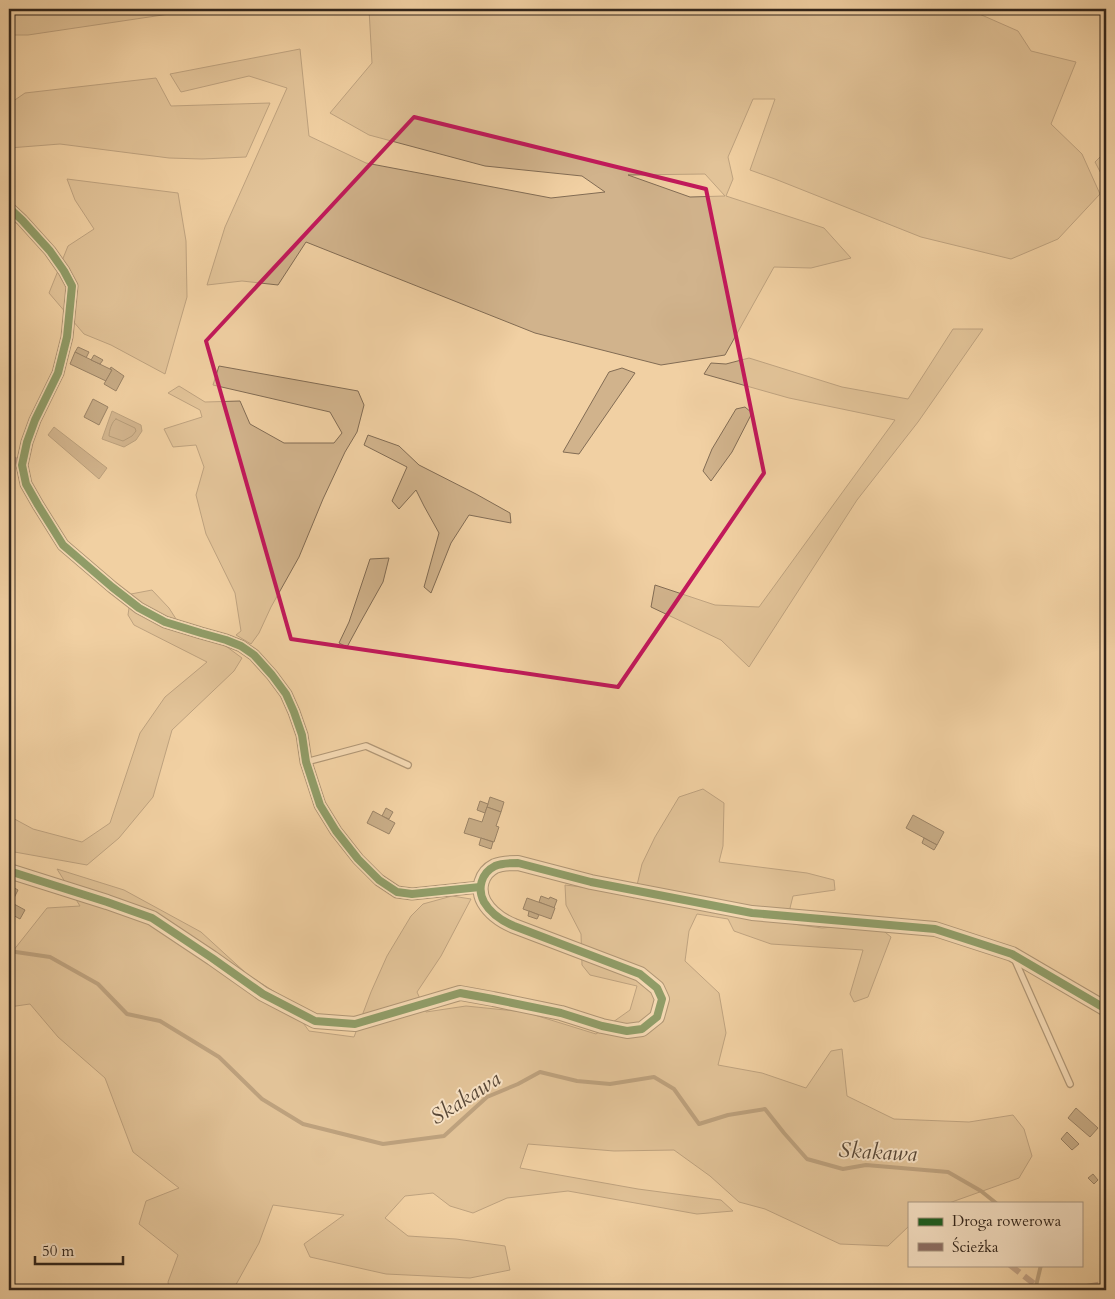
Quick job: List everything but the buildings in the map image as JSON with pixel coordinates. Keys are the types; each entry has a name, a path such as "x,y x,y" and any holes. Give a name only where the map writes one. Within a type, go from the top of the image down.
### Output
{"street":[{"path":"9,208 50,251 72,286 67,337 58,373 35,420 27,442 22,465 26,484 63,545 139,608 165,622 241,646 254,655 286,694 294,712 302,736 306,762 320,805 336,831 358,859 378,880 397,892 412,894 480,887"},
{"path":"9,871 152,918 263,994 315,1020 355,1024 460,994 493,998 561,1013 602,1026 627,1030 642,1029 657,1017 662,999 657,988 640,974 514,926 502,920 491,911 484,902 480,887 484,876 493,867 501,864 518,864 591,882 752,913 935,929 1012,954 1106,1009"}],"lane":[{"path":"306,762 366,746 408,765"},
{"path":"1012,954 1070,1084"}],"highlighted area":[{"path":"414,117 706,189 764,473 618,687 291,639 206,341"}],"shaded area":[{"path":"33,9 203,9 28,35 9,35 9,23 16,12"},
{"path":"369,9 968,9 1018,31 1031,51 1076,62 1051,124 1082,154 1100,194 1058,239 1011,259 921,237 750,170 775,99 753,99 728,157 733,179 726,196 824,228 851,258 811,268 774,267 725,355 661,365 535,333 306,242 278,285 242,281 207,285 225,227 287,88 249,76 181,92 170,74 300,49 309,136 366,163 551,198 605,192 582,176 485,166 369,135 330,113 372,63","holes":["705,174 725,196 690,197 628,175"]},
{"path":"156,78 171,106 270,103 246,157 169,158 60,144 9,148 9,104 25,93"},
{"path":"1106,151 1106,183 1095,162"},
{"path":"67,179 178,193 186,241 187,297 165,374 111,345 84,334 49,293 68,246 94,229 75,200"},
{"path":"953,329 983,329 918,422 857,500 749,667 721,640 651,607 655,585 715,605 759,607 895,420 789,398 704,374 711,363 726,364 749,358 842,387 908,399"},
{"path":"219,366 358,391 364,405 357,432 345,452 323,499 299,557 259,633 251,644 236,635 241,631 235,593 206,534 196,495 204,467 196,445 173,447 164,429 202,417 200,410 168,393 179,386 205,402 240,401 250,424 284,443 334,443 342,433 330,412 213,385"},
{"path":"622,368 635,373 579,454 563,452 609,372"},
{"path":"745,407 752,413 732,452 711,481 703,471 712,449 736,409"},
{"path":"368,435 399,446 419,465 510,513 511,523 469,515 451,543 431,593 424,587 439,533 416,490 399,509 392,501 407,467 364,445"},
{"path":"389,558 383,582 347,647 339,643 349,622 370,559"},
{"path":"152,590 169,608 185,633 223,644 242,658 234,671 172,730 153,797 119,838 87,865 9,851 9,816 33,829 82,842 110,823 140,733 165,697 207,662 134,625 128,615 131,594"},
{"path":"703,789 724,803 723,846 719,862 807,873 834,880 835,890 793,896 790,908 793,924 822,928 855,925 880,928 891,937 868,997 854,1002 850,994 863,950 771,944 734,931 728,919 697,914 689,931 685,961 719,993 726,1033 718,1065 762,1073 806,1088 831,1051 842,1049 847,1096 894,1119 969,1122 1013,1115 1024,1129 1032,1156 1019,1178 952,1202 908,1202 908,1227 888,1246 840,1244 765,1209 739,1202 710,1176 674,1150 614,1151 528,1144 520,1168 638,1189 721,1200 733,1211 697,1214 568,1191 507,1198 473,1213 450,1206 433,1193 405,1196 385,1218 408,1236 456,1239 505,1246 510,1270 470,1278 386,1274 310,1257 304,1244 344,1215 273,1205 259,1243 233,1290 169,1290 168,1282 178,1255 139,1224 146,1201 179,1188 133,1152 105,1078 58,1037 30,1004 9,1007 9,956 47,908 80,906 57,869 124,890 201,932 248,975 286,999 309,1031 354,1037 387,956 411,916 423,904 452,896 471,899 441,956 417,992 426,1012 466,1006 525,1012 596,1034 630,1010 637,986 590,975 582,965 581,934 566,905 565,885 607,890 634,898 642,864 655,837 679,797"},
{"path":"1072,1286 1077,1290 995,1290"}],"water":[{"path":"112,411 141,425 142,431 136,440 124,447 102,439"},
{"path":"54,427 107,468 99,479 48,435"}],"waterway":[{"name":"Skakawa","path":"9,951 50,957 98,984 127,1014 160,1021 219,1057 262,1099 303,1124 383,1144 444,1136 487,1097 540,1072 577,1081 610,1084 654,1077 674,1089 699,1124 728,1115 765,1109 807,1159 843,1169 866,1165 948,1172 981,1191 995,1202"},
{"name":"Skakawa","path":"1035,1290 1041,1266"}],"marked path":[{"path":"9,456 22,465"},
{"path":"1011,1266 1042,1290"},
{"path":"1069,1290 1103,1284 1106,1280"}],"cycle path":[{"path":"9,208 50,251 72,286 67,337 58,373 35,420 27,442 22,465 26,484 63,545 139,608 165,622 241,646 254,655 286,694 294,712 302,735 306,762 320,805 336,831 358,859 379,880 397,892 412,894 480,887"},
{"path":"9,871 152,918 263,994 315,1021 355,1024 460,993 561,1013 602,1026 627,1031 642,1029 657,1017 662,999 657,988 640,974 514,926 493,914 482,897 482,882 490,869 495,866 512,863 591,882 752,913 935,929 1012,954 1106,1009"}]}
